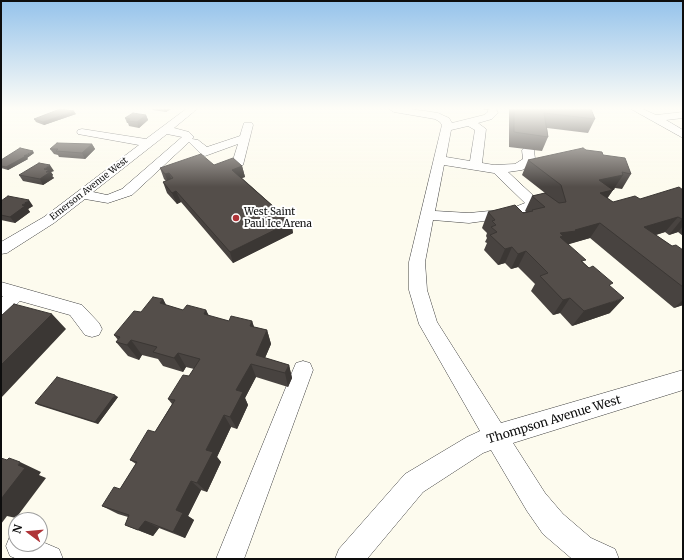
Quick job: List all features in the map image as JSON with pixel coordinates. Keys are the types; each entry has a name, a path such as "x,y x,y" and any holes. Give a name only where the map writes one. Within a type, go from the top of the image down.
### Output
{"street":[{"path":"101,135 148,143"},
{"name":"Emerson Avenue West","path":"1,249 49,220 158,135"},
{"path":"82,194 108,199 127,192 188,137 186,135"},
{"path":"444,135 417,262 418,290 428,324 536,502 553,524 581,548 605,559"},
{"path":"475,166 480,135"},
{"path":"194,142 205,152 245,138"},
{"path":"230,166 240,162 245,138"},
{"path":"439,160 497,169 518,167 526,163 529,159 528,150"},
{"path":"123,162 156,167"},
{"path":"427,215 469,218 513,212 534,204 497,169"},
{"path":"1,309 9,291 76,310 92,329"},
{"path":"230,559 303,370"},
{"name":"Thompson Avenue West","path":"349,559 414,483 475,445 497,436 683,380"},
{"path":"33,552 49,559"}],"building":[{"path":"535,135 548,135 548,137"},
{"path":"57,143 92,144 82,153 56,151 58,149 50,149"},
{"path":"20,148 33,151 6,167 1,166 1,160"},
{"path":"583,148 586,150 602,152 603,155 625,158 631,174 622,172 623,175 599,180 613,190 600,193 613,202 635,196 640,199 679,187 683,190 683,219 678,217 644,227 672,246 676,245 683,250 683,287 600,223 575,230 576,231 560,233 563,236 560,237 586,260 581,261 589,268 593,266 613,283 609,285 624,298 584,311 570,298 563,300 540,276 548,273 526,251 518,254 512,247 505,249 490,235 497,232 491,227 496,225 492,221 495,220 488,212 515,205 523,213 545,207 532,196 545,193 559,203 566,202 561,185 528,160"},
{"name":"West Saint Paul Ice Arena","path":"201,154 214,165 233,158 242,166 232,170 291,222 230,252 176,191 172,193 163,182 173,178 169,173 165,174 160,168"},
{"path":"39,163 50,165 44,169 49,170 46,172 50,172 40,179 19,175"},
{"path":"8,196 29,200 22,205 25,206 10,217 1,215 1,201"},
{"path":"153,297 163,299 160,303 183,310 187,305 206,310 204,314 229,321 231,316 252,321 250,326 267,330 256,355 289,365 285,373 251,364 236,390 243,392 230,417 224,415 206,450 213,452 197,483 191,481 176,510 183,513 173,532 145,521 138,530 125,525 129,515 102,506 114,487 120,489 137,462 130,460 148,430 155,432 175,400 168,399 183,375 189,376 200,359 178,353 174,358 153,352 157,347 131,340 127,345 116,342 120,337 114,335 134,311 141,312"},
{"path":"14,304 52,314 1,365 1,316"},
{"path":"57,377 115,395 95,422 35,403"},
{"path":"1,458 7,460 9,458 20,462 18,465 25,468 1,499"}],"place":[{"name":"West Saint Paul Ice Arena","path":"236,218"}]}
